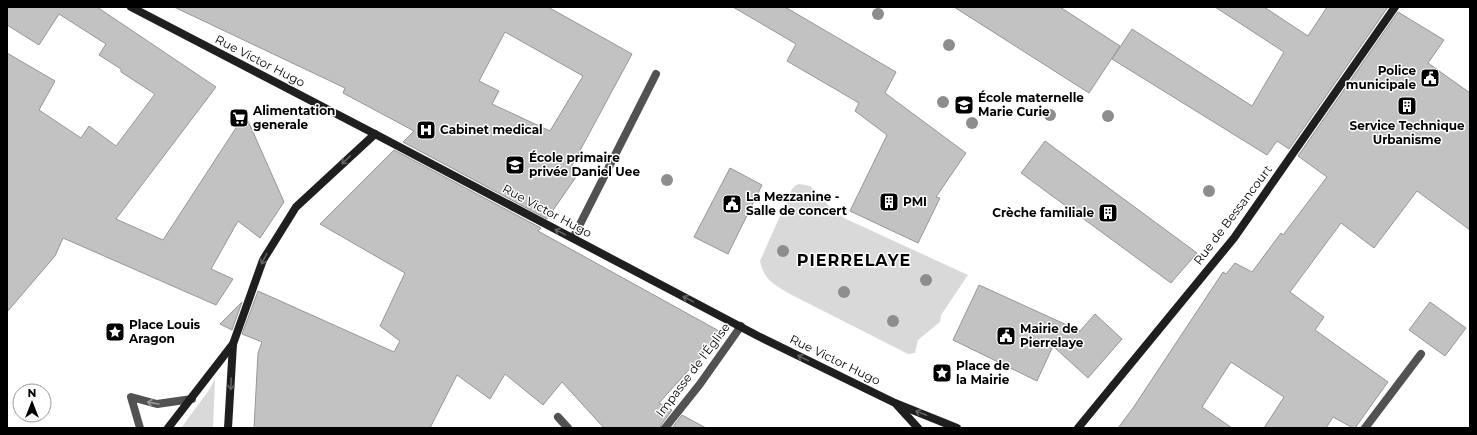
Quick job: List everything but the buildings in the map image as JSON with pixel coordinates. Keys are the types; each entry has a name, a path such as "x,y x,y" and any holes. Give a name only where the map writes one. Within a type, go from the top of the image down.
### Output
{"street":[{"name":"Rue Victor Hugo","path":"131,7 758,336 895,403 957,428"},
{"name":"Rue de Bessancourt","path":"1078,428 1234,238 1395,7"},
{"path":"228,428 234,344 263,260 296,207 375,134"},
{"path":"168,428 234,344"},
{"path":"895,403 918,428"}],"lane":[{"path":"573,238 656,74"},
{"name":"Impasse de l'Église","path":"664,428 700,384 741,326"},
{"path":"1365,428 1421,354"},
{"path":"140,428 131,398 157,404 192,398"},
{"path":"558,417 568,428"}],"shaded area":[{"path":"800,184 810,186 829,206 844,218 968,275 941,315 940,322 918,340 915,353 908,354 790,294 770,281 764,273 760,261 792,189 796,185"},
{"path":"215,379 213,428 181,428 209,390"}],"place":[{"name":"Police municipale","path":"1430,78"},
{"name":"École maternelle Marie Curie","path":"964,105"},
{"name":"Service Technique Urbanisme","path":"1407,106"},
{"name":"Alimentation generale","path":"239,118"},
{"name":"Cabinet medical","path":"426,130"},
{"name":"École primaire privée Daniel Uee","path":"515,165"},
{"name":"PMI","path":"889,202"},
{"name":"La Mezzanine - Salle de concert","path":"732,204"},
{"name":"Crèche familiale","path":"1108,213"},
{"name":"Place Louis Aragon","path":"115,332"},
{"name":"Mairie de Pierrelaye","path":"1006,336"},
{"name":"Place de la Mairie","path":"942,373"}],"district":[{"name":"PIERRELAYE","path":"854,260"}]}
